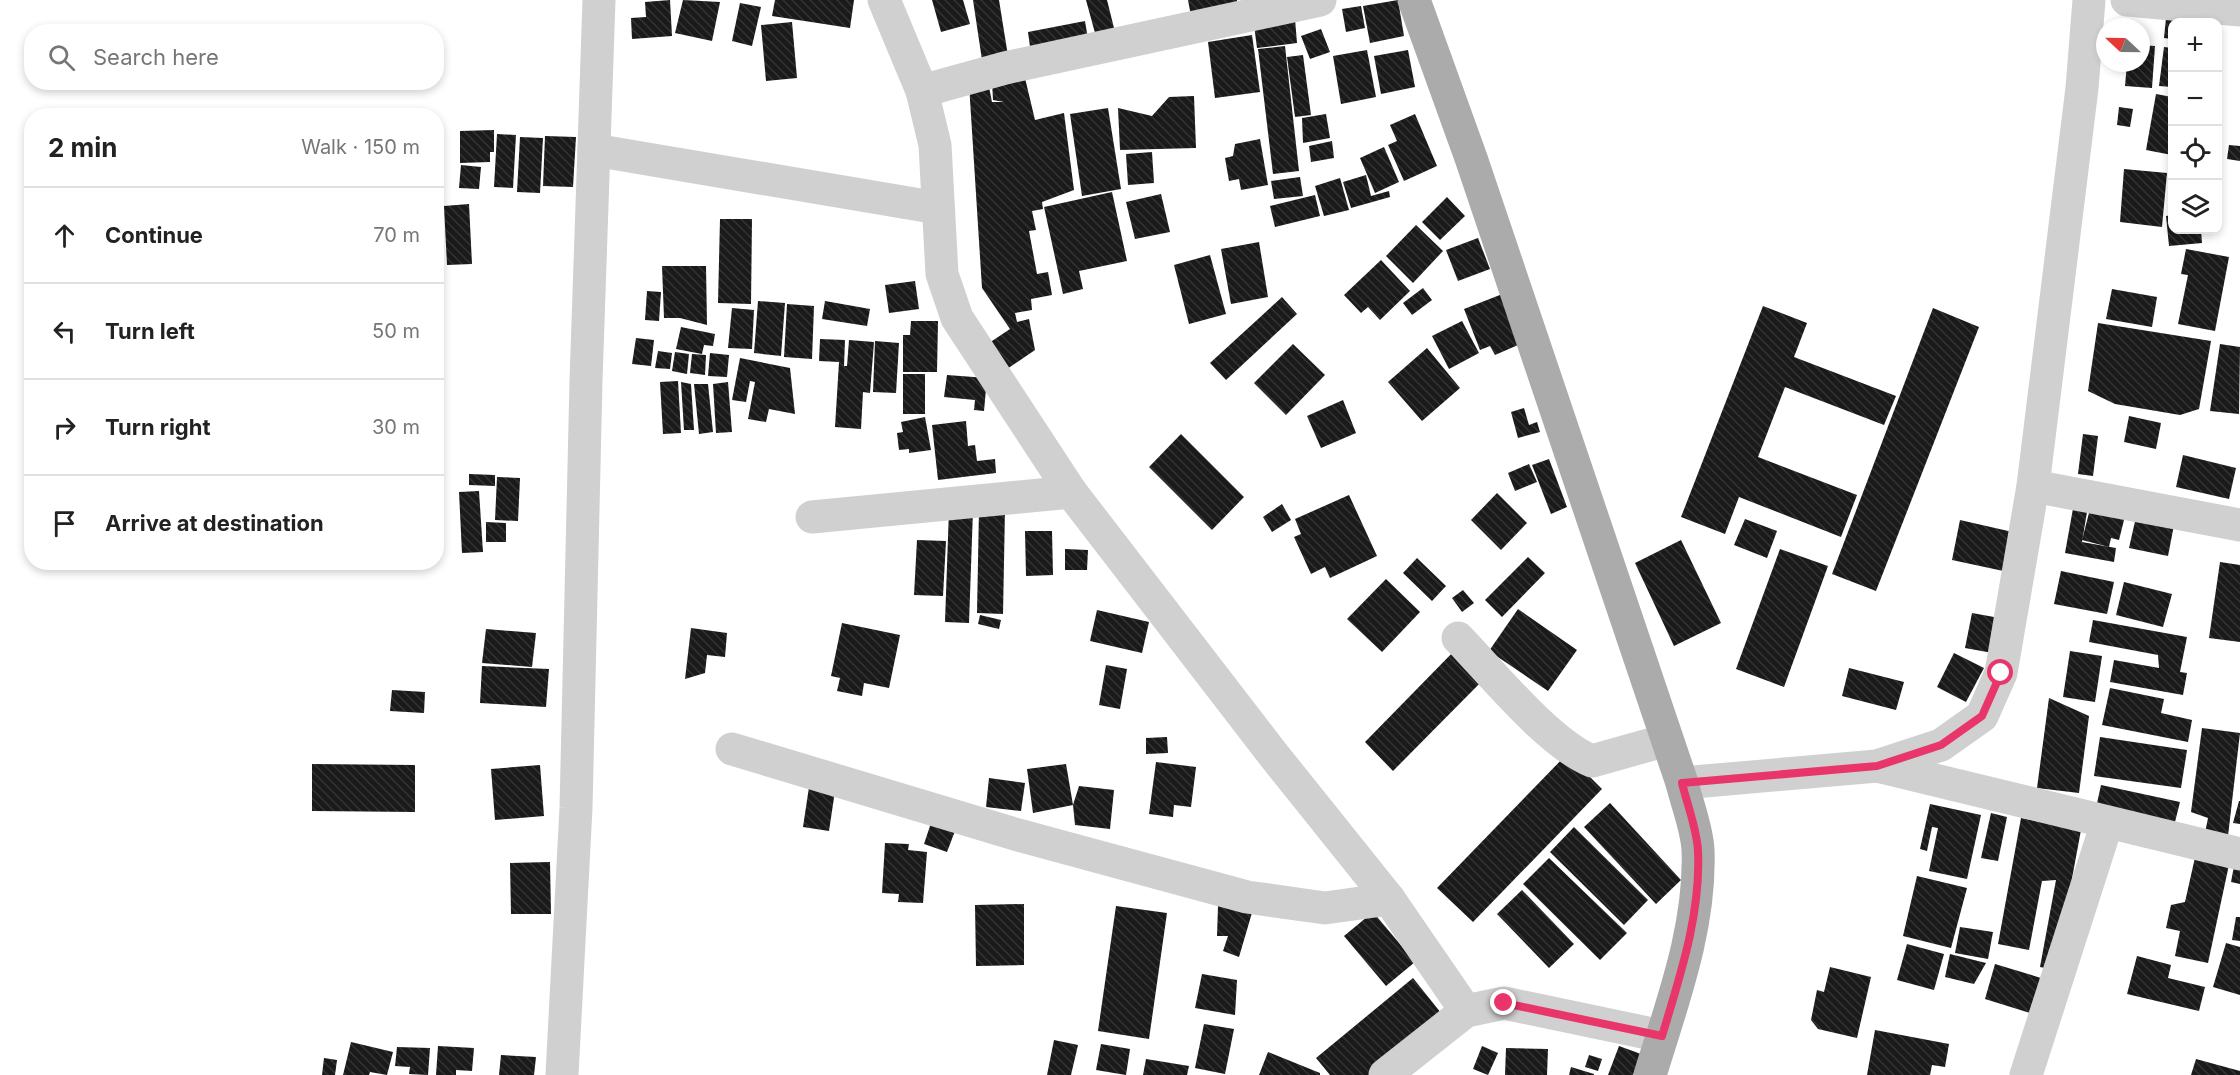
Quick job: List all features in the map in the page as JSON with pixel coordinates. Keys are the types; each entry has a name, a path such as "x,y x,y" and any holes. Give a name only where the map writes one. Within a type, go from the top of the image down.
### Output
{"main road":[{"path":"1414,0 1682,783 1698,848 1697,892 1684,962 1650,1075"}],"street":[{"path":"562,1075 576,808 599,0"},
{"path":"884,0 922,91 934,145 942,274 957,318 1071,492 1272,753 1389,899 1466,1011"},
{"path":"922,91 1005,68 1320,0"},
{"path":"1682,783 1877,766 1941,745 1982,716 2001,673 2033,486 2082,88 2089,0"},
{"path":"2127,0 2240,10"},
{"path":"594,150 938,208"},
{"path":"2033,486 2240,525"},
{"path":"812,517 1071,492"},
{"path":"1458,638 1543,725 1581,756 1592,761 1667,740"},
{"path":"732,749 1018,835 1247,897 1325,908 1389,899"},
{"path":"1877,766 2240,854"},
{"path":"2026,1075 2107,823"},
{"path":"1385,1075 1466,1011 1504,1003 1662,1036"}],"building":[{"path":"670,0 672,36 632,39 631,18 646,17 645,2"},
{"path":"683,0 720,2 712,41 675,33"},
{"path":"775,0 854,0 850,28 772,16"},
{"path":"932,0 963,0 970,24 941,32"},
{"path":"973,0 999,0 1008,56 982,60"},
{"path":"1086,0 1107,0 1114,28 1095,33"},
{"path":"1188,0 1237,0 1238,11 1192,21"},
{"path":"1398,0 1404,36 1370,43 1363,6"},
{"path":"740,3 761,7 752,46 732,41"},
{"path":"1361,6 1365,28 1346,32 1342,9"},
{"path":"2166,18 2168,18 2168,38 2164,38"},
{"path":"1295,19 1297,43 1257,48 1254,25"},
{"path":"1085,21 1089,45 1031,54 1028,32"},
{"path":"792,22 797,78 766,81 761,25"},
{"path":"1321,29 1330,52 1310,59 1301,36"},
{"path":"1252,35 1260,92 1215,98 1208,42"},
{"path":"1285,46 1299,171 1273,174 1258,49"},
{"path":"2150,46 2155,46 2152,88 2125,86 2126,72 2150,72"},
{"path":"2164,47 2168,48 2168,87 2159,86"},
{"path":"1367,50 1376,97 1341,104 1333,56"},
{"path":"1408,50 1415,87 1381,94 1374,56"},
{"path":"1303,55 1311,115 1295,117 1287,57"},
{"path":"1025,78 1035,120 1064,113 1074,190 1042,202 1043,209 1032,211 1036,230 1029,231 1037,274 1048,272 1052,295 1031,299 1032,310 1015,313 1017,322 1029,319 1035,350 1007,369 989,343 1010,329 982,288 969,84 988,82 992,102 1004,102 993,100 992,82"},
{"path":"2156,94 2168,96 2168,154 2146,150"},
{"path":"1194,96 1196,148 1120,150 1118,108 1152,116 1169,97"},
{"path":"2119,107 2133,109 2130,127 2117,125"},
{"path":"1108,108 1121,189 1082,196 1070,114"},
{"path":"1326,114 1330,138 1303,143 1302,118"},
{"path":"1415,114 1437,166 1404,181 1388,145 1397,141 1390,125"},
{"path":"494,130 494,152 490,152 490,162 460,163 460,131"},
{"path":"497,134 516,135 513,188 494,187"},
{"path":"545,136 576,137 573,187 543,186"},
{"path":"520,137 543,138 540,193 517,192"},
{"path":"1260,139 1268,185 1241,190 1239,179 1229,181 1225,158 1233,156 1235,144"},
{"path":"1332,141 1334,158 1311,162 1309,146"},
{"path":"2229,145 2240,146 2240,161 2227,159"},
{"path":"1384,147 1399,182 1375,193 1360,158"},
{"path":"1152,152 1154,183 1128,185 1126,154"},
{"path":"461,165 481,167 479,189 459,188"},
{"path":"2124,169 2167,173 2162,227 2120,222"},
{"path":"1366,175 1371,196 1389,191 1390,197 1351,208 1343,182"},
{"path":"1300,177 1303,196 1274,199 1271,181"},
{"path":"1340,178 1349,210 1324,216 1315,186"},
{"path":"1112,192 1127,261 1079,271 1083,289 1063,294 1044,207"},
{"path":"1161,194 1170,232 1135,239 1126,202"},
{"path":"1315,195 1320,216 1275,227 1270,206"},
{"path":"1447,197 1465,216 1440,240 1422,222"},
{"path":"469,204 472,264 447,265 444,206"},
{"path":"2166,216 2168,216 2168,234 2201,234 2202,243 2169,246"},
{"path":"720,219 752,219 751,304 718,303"},
{"path":"1416,225 1443,251 1413,283 1386,256"},
{"path":"1478,238 1490,269 1458,281 1446,250"},
{"path":"1259,242 1268,297 1231,304 1221,249"},
{"path":"2186,249 2229,257 2215,331 2178,324 2188,275 2181,274"},
{"path":"1210,255 1226,314 1189,324 1174,265"},
{"path":"1381,260 1410,291 1380,320 1368,307 1361,313 1344,295"},
{"path":"662,266 706,266 707,325 680,318 664,318"},
{"path":"915,281 919,309 889,313 885,285"},
{"path":"1423,288 1432,300 1412,315 1403,303"},
{"path":"2112,289 2157,297 2152,327 2106,319"},
{"path":"647,291 661,292 659,321 645,320"},
{"path":"1505,293 1525,342 1495,355 1490,346 1480,350 1464,309"},
{"path":"1282,297 1297,314 1226,380 1210,363"},
{"path":"758,301 785,303 781,356 754,353"},
{"path":"825,301 870,309 867,326 822,319"},
{"path":"787,304 814,306 812,359 784,357"},
{"path":"1763,306 1807,323 1794,357 1896,396 1884,425 1785,387 1758,457 1857,495 1841,537 1739,497 1725,534 1681,517"},
{"path":"732,308 754,310 752,349 728,348"},
{"path":"1933,308 1979,327 1876,591 1832,574"},
{"path":"911,321 938,321 937,372 903,372 903,335 910,335"},
{"path":"1462,321 1479,353 1449,369 1432,336"},
{"path":"2098,323 2211,341 2199,409 2180,415 2115,404 2088,391"},
{"path":"681,327 715,334 713,346 704,345 702,354 676,349"},
{"path":"636,338 654,340 651,366 632,364"},
{"path":"820,339 845,340 844,366 847,366 849,340 874,342 870,393 863,392 861,429 835,427 839,362 819,361"},
{"path":"875,341 899,343 896,393 873,392"},
{"path":"1293,344 1325,375 1286,415 1254,383"},
{"path":"2220,344 2240,347 2239,414 2210,411"},
{"path":"1427,348 1460,388 1422,421 1388,382"},
{"path":"658,351 672,353 670,369 655,368"},
{"path":"675,352 689,354 687,374 672,371"},
{"path":"710,353 729,355 727,377 708,376"},
{"path":"692,354 706,355 705,375 690,373"},
{"path":"740,358 790,368 795,414 769,409 766,422 748,419 755,382 750,381 746,402 732,400"},
{"path":"903,374 925,374 925,414 903,414"},
{"path":"947,375 987,378 984,411 974,410 975,400 944,397"},
{"path":"678,381 681,433 663,434 660,382"},
{"path":"681,382 691,384 694,430 684,430"},
{"path":"728,382 732,432 716,433 713,384"},
{"path":"694,384 708,384 713,432 699,434"},
{"path":"1343,400 1356,433 1321,448 1307,416"},
{"path":"1524,408 1529,425 1537,422 1540,432 1518,438 1511,412"},
{"path":"2129,416 2161,423 2156,449 2124,442"},
{"path":"925,417 931,450 909,453 909,449 899,450 897,433 903,432 901,422"},
{"path":"966,421 968,446 975,445 977,461 995,459 996,473 938,480 932,425"},
{"path":"1181,434 1244,497 1212,530 1149,467"},
{"path":"2083,434 2098,436 2093,476 2078,474"},
{"path":"2183,455 2236,468 2229,499 2176,487"},
{"path":"1549,459 1567,507 1551,514 1532,465"},
{"path":"1529,464 1537,482 1515,491 1508,473"},
{"path":"469,474 495,475 495,486 469,485"},
{"path":"497,477 520,478 518,521 495,520"},
{"path":"479,491 483,552 462,553 459,492"},
{"path":"1497,493 1527,523 1501,550 1471,520"},
{"path":"1349,495 1377,556 1330,578 1325,567 1311,574 1294,537 1301,534 1295,519"},
{"path":"2074,503 2088,506 2082,542 2116,548 2114,562 2065,553"},
{"path":"1282,504 1291,520 1272,532 1263,517"},
{"path":"949,509 973,510 969,623 945,622"},
{"path":"979,509 1005,509 1003,614 977,613"},
{"path":"2090,509 2125,516 2119,540 2111,538 2109,547 2082,540"},
{"path":"2136,517 2174,525 2168,556 2129,548"},
{"path":"1745,519 1777,531 1767,558 1734,545"},
{"path":"1960,520 2017,533 2008,572 1952,560"},
{"path":"486,522 506,523 506,542 486,542"},
{"path":"1025,531 1052,531 1053,575 1026,576"},
{"path":"917,540 946,541 943,596 914,595"},
{"path":"1681,540 1721,623 1674,646 1635,563"},
{"path":"1065,549 1088,550 1087,570 1065,570"},
{"path":"1780,549 1828,566 1784,687 1736,669"},
{"path":"1528,557 1545,573 1502,617 1485,600"},
{"path":"1417,558 1446,586 1432,601 1403,573"},
{"path":"2220,562 2240,565 2240,642 2209,638"},
{"path":"2061,571 2114,582 2107,614 2054,604"},
{"path":"1386,579 1420,612 1382,652 1347,619"},
{"path":"2124,582 2172,594 2163,627 2116,615"},
{"path":"1463,590 1474,603 1462,612 1452,598"},
{"path":"1518,609 1577,650 1548,691 1489,651"},
{"path":"1097,610 1149,622 1142,653 1090,641"},
{"path":"1972,613 2005,619 1998,654 1965,648"},
{"path":"980,615 1001,620 999,629 978,624"},
{"path":"2093,620 2187,637 2180,672 2187,673 2183,695 2110,682 2114,660 2159,668 2158,655 2089,642"},
{"path":"842,623 900,635 889,688 864,683 862,696 837,691 840,678 831,676"},
{"path":"691,628 727,633 725,657 707,655 705,673 685,679"},
{"path":"486,629 536,633 532,667 482,663"},
{"path":"1458,647 1487,676 1393,771 1365,742"},
{"path":"2070,651 2102,656 2095,702 2063,697"},
{"path":"1954,653 1984,668 1966,702 1937,687"},
{"path":"1106,665 1127,669 1120,709 1099,705"},
{"path":"482,666 549,669 546,707 480,703"},
{"path":"1849,668 1904,682 1896,710 1842,696"},
{"path":"2110,688 2164,699 2161,713 2192,720 2188,742 2102,725"},
{"path":"392,690 425,692 424,713 390,711"},
{"path":"2049,698 2089,716 2079,793 2037,788"},
{"path":"2202,728 2240,733 2228,836 2205,833 2208,818 2191,812"},
{"path":"1167,737 1168,753 1146,754 1146,738"},
{"path":"2100,737 2187,750 2181,788 2094,776"},
{"path":"1567,754 1602,789 1473,922 1437,888"},
{"path":"1156,762 1196,767 1191,807 1174,805 1173,817 1149,814"},
{"path":"312,764 415,765 415,812 312,811"},
{"path":"1066,764 1073,805 1033,813 1027,769"},
{"path":"540,765 544,816 495,820 491,769"},
{"path":"989,778 1025,783 1021,811 986,807"},
{"path":"2101,785 2180,802 2174,826 2096,808"},
{"path":"1079,786 1114,790 1110,829 1075,825 1073,805"},
{"path":"809,787 835,791 829,831 803,827"},
{"path":"2240,801 2240,824 2233,823"},
{"path":"1610,803 1681,880 1656,904 1584,827"},
{"path":"1930,804 1981,815 1967,879 1929,871 1938,828 1932,827 1927,851 1920,849"},
{"path":"1991,813 2007,817 1998,861 1981,858"},
{"path":"2021,818 2081,830 2055,970 2040,967 2056,880 2042,881 2029,950 1998,944"},
{"path":"931,823 955,831 947,852 924,844"},
{"path":"1574,827 1648,900 1624,925 1550,852"},
{"path":"885,843 909,844 908,850 927,852 923,903 898,902 899,894 882,893"},
{"path":"2196,853 2230,860 2208,963 2175,956 2180,931 2166,928 2171,905 2185,902"},
{"path":"1549,858 1627,933 1600,960 1523,884"},
{"path":"2235,861 2240,862 2240,884 2231,882"},
{"path":"550,862 551,914 511,914 510,863"},
{"path":"1917,876 1967,888 1951,948 1903,936"},
{"path":"1522,890 1574,944 1549,968 1497,914"},
{"path":"1024,904 1024,965 976,966 975,905"},
{"path":"1116,906 1167,913 1149,1039 1098,1031"},
{"path":"1218,906 1254,906 1239,957 1223,951 1228,936 1217,936"},
{"path":"1373,912 1415,962 1386,986 1344,936"},
{"path":"2236,917 2240,917 2240,941 2232,940"},
{"path":"1960,927 1993,932 1988,959 1955,953"},
{"path":"2226,943 2240,947 2240,995 2213,987"},
{"path":"1907,944 1944,954 1934,990 1897,980"},
{"path":"1950,954 1986,963 1974,984 1945,977"},
{"path":"2137,956 2171,965 2168,978 2205,987 2199,1011 2127,994"},
{"path":"1995,964 2041,978 2030,1013 1985,999"},
{"path":"1830,967 1871,977 1857,1038 1818,1029 1811,1020 1817,990 1824,992"},
{"path":"1202,974 1237,980 1235,1015 1195,1008"},
{"path":"1413,978 1445,1018 1376,1075 1330,1075 1316,1058"},
{"path":"1204,1024 1234,1029 1225,1074 1195,1068"},
{"path":"1875,1030 1949,1044 1945,1067 1932,1065 1930,1075 1867,1075"},
{"path":"1054,1040 1078,1045 1071,1075 1047,1075"},
{"path":"351,1042 393,1052 387,1075 370,1072 369,1075 343,1075"},
{"path":"1101,1044 1130,1049 1126,1075 1096,1070"},
{"path":"438,1046 474,1048 472,1071 456,1070 456,1075 436,1075"},
{"path":"1482,1046 1498,1053 1488,1075 1473,1069"},
{"path":"1619,1046 1641,1054 1633,1075 1608,1075"},
{"path":"397,1047 430,1048 428,1075 409,1074 410,1067 395,1066"},
{"path":"1506,1048 1548,1049 1547,1075 1505,1075"},
{"path":"1268,1052 1320,1073 1320,1075 1259,1075"},
{"path":"501,1055 536,1057 534,1075 499,1075"},
{"path":"1589,1055 1602,1059 1598,1071 1585,1067"},
{"path":"324,1058 337,1060 335,1075 322,1075"},
{"path":"1146,1059 1189,1066 1187,1075 1143,1075"},
{"path":"2196,1059 2240,1071 2240,1075 2191,1075"},
{"path":"1571,1067 1594,1074 1594,1075 1569,1075"}],"route":[{"path":"1504,1003 1662,1036 1684,962 1697,892 1698,848 1682,783 1877,766 1941,745 1982,716 2001,673"}]}
